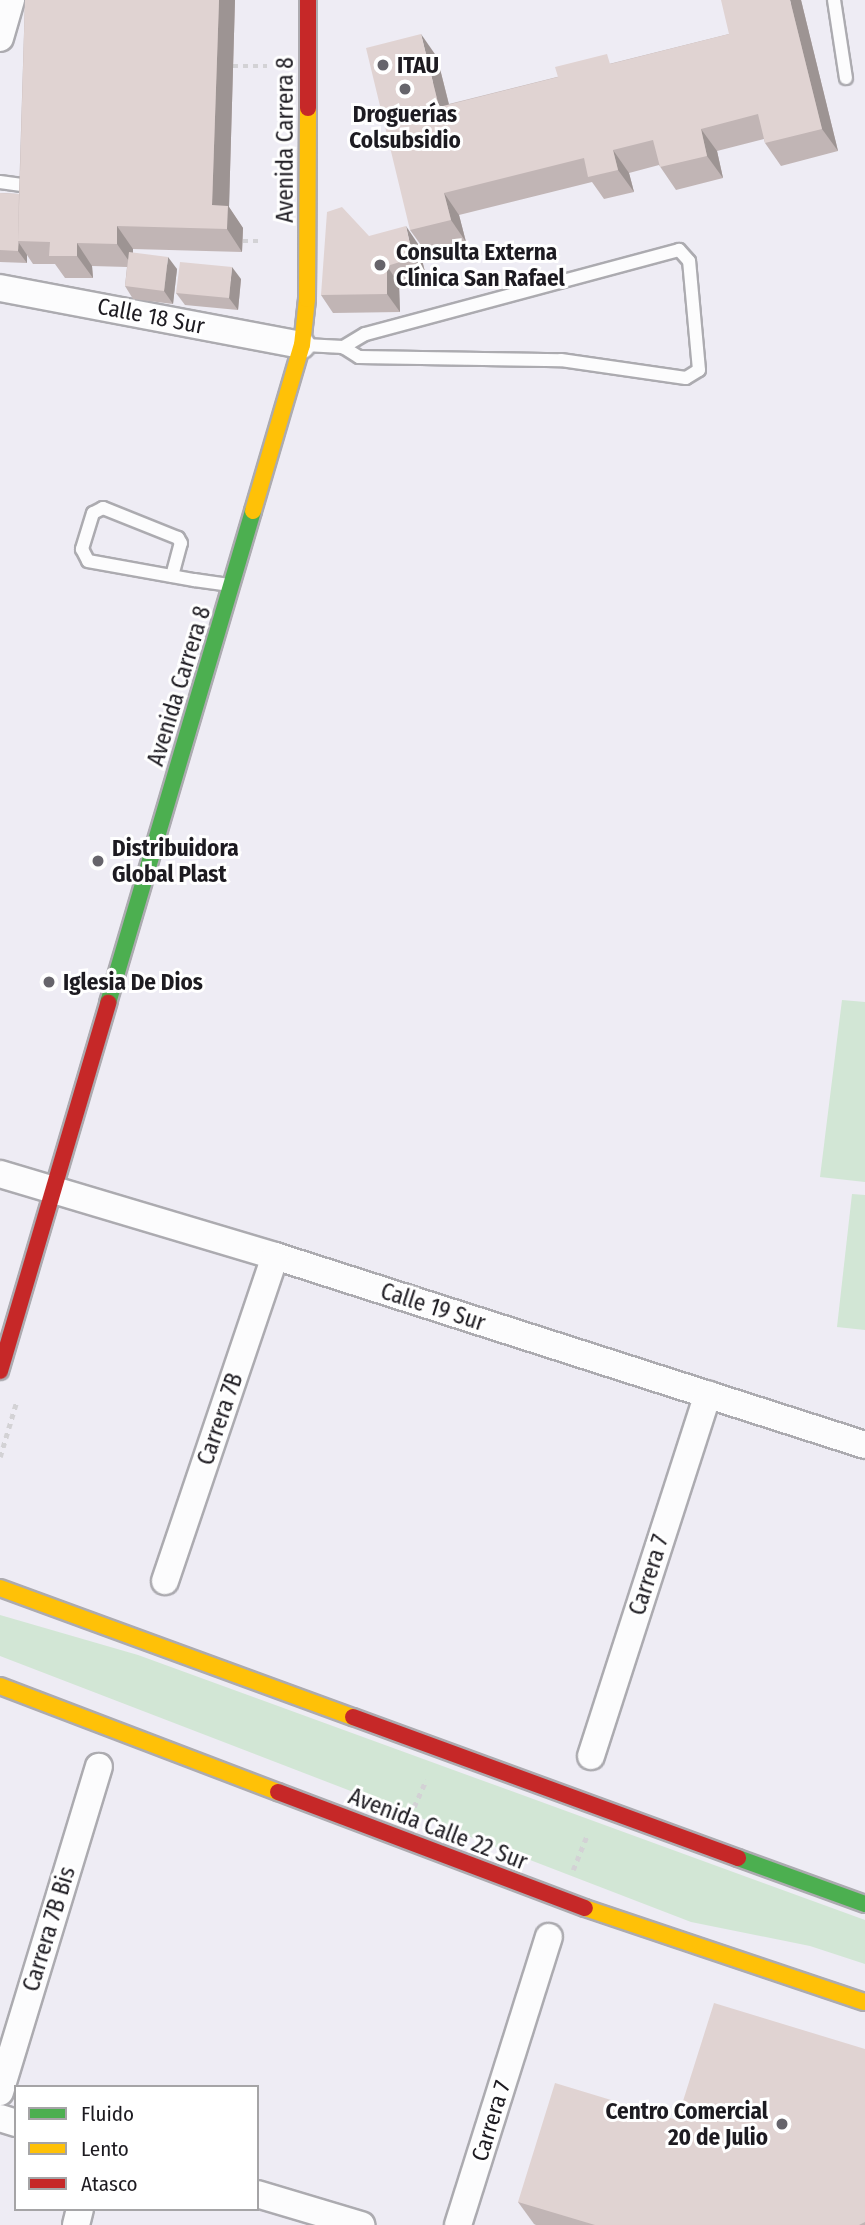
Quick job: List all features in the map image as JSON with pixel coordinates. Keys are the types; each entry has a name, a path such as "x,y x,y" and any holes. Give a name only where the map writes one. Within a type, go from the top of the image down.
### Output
{"main road":[{"name":"Avenida Carrera 8","path":"0,1371 302,345 307,299 308,0"},
{"path":"0,1588 865,1903"},
{"name":"Avenida Calle 22 Sur","path":"0,1686 560,1900 865,2002"}],"street":[{"path":"0,38 10,0"},
{"name":"Calle 18 Sur","path":"0,288 302,345"},
{"name":"Calle 19 Sur","path":"0,1174 275,1256 865,1445"},
{"name":"Carrera 7B","path":"165,1581 275,1256"},
{"name":"Carrera 7","path":"591,1756 708,1394"},
{"name":"Carrera 7B Bis","path":"0,2092 99,1767"},
{"name":"Carrera 7","path":"458,2225 549,1937"},
{"path":"259,2195 344,2223"}],"lane":[{"path":"834,0 846,78"},
{"path":"0,182 22,185"},
{"path":"302,345 343,346 365,334 679,250 689,261 699,370 686,379 561,360 359,357 343,346"},
{"path":"172,576 181,542 178,538 103,508 93,513 82,549 88,561 172,576 233,586"}],"path":[{"path":"233,66 267,66"},
{"path":"243,241 259,241"},
{"path":"401,1839 441,1747"},
{"path":"560,1900 600,1806"}],"green space":[{"path":"842,1000 865,1002 865,1182 820,1177"},
{"path":"852,1194 865,1195 865,1330 837,1327"},
{"path":"0,1615 138,1655 865,1920 865,1964 810,1946 691,1922 0,1656"}],"building":[{"path":"25,0 219,0 212,205 228,206 227,229 117,226 117,244 77,243 77,256 49,256 50,242 18,241"},
{"path":"721,0 790,0 822,129 765,143 758,114 701,129 707,156 660,167 653,140 613,150 618,170 588,177 584,158 444,193 451,220 410,230 366,48 421,34 439,107 558,77 555,67 607,54 610,64 729,34"},
{"path":"0,193 19,194 18,251 0,250"},
{"path":"342,207 369,236 406,226 413,258 387,266 387,294 321,295 327,212"},
{"path":"129,252 168,257 164,291 125,286"},
{"path":"180,262 232,267 229,298 176,293"},
{"name":"Centro Comercial 20 de Julio","path":"714,2003 865,2049 865,2222 859,2225 595,2225 518,2202 555,2083 677,2120"}],"traffic: fast":[{"path":"108,1003 253,511"},
{"path":"738,1858 865,1904"}],"traffic: slow":[{"path":"253,511 302,345 307,299 308,108"},
{"path":"0,1588 353,1717"},
{"path":"0,1686 278,1792"},
{"path":"585,1908 865,2002"}],"traffic: jam":[{"path":"308,0 308,108"},
{"path":"0,1371 108,1003"},
{"path":"353,1717 738,1858"},
{"path":"278,1792 585,1908"}],"place":[{"name":"ITAU","path":"383,65"},
{"name":"Droguerías Colsubsidio","path":"405,89"},
{"name":"Consulta Externa Clínica San Rafael","path":"380,265"},
{"name":"Distribuidora Global Plast","path":"98,861"},
{"name":"Iglesia De Dios","path":"49,982"},
{"name":"Centro Comercial 20 de Julio","path":"782,2124"}]}
